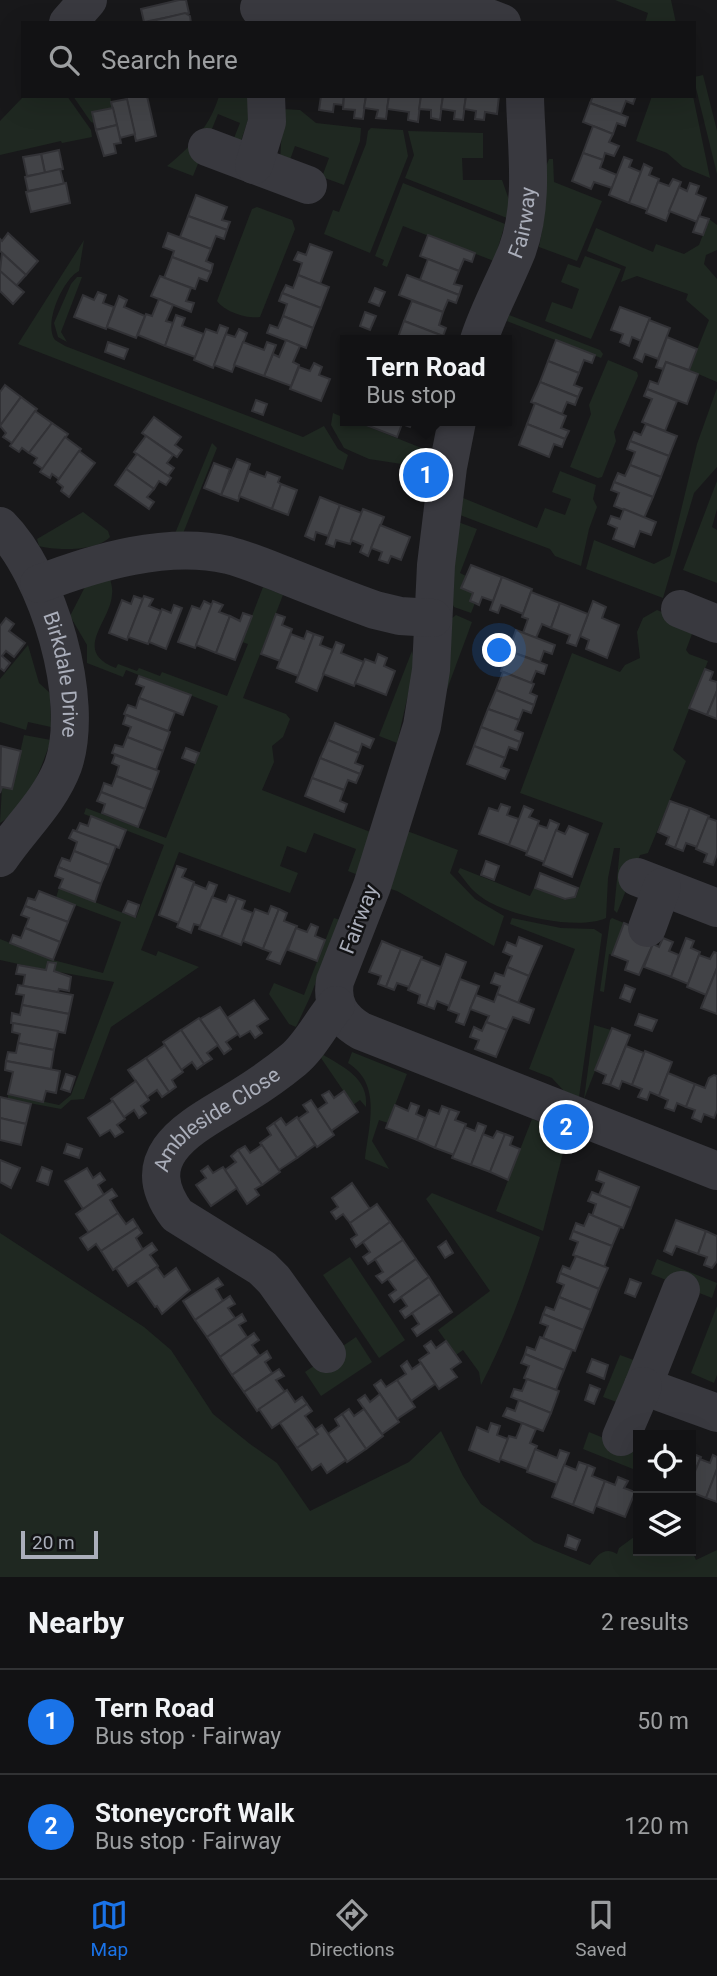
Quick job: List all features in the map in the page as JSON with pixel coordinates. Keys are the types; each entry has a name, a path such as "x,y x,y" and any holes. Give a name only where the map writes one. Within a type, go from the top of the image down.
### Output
{"street":[{"path":"259,10 405,4 495,21"},
{"path":"254,164 267,122 266,98"},
{"name":"Fairway","path":"481,335 517,250 527,206 525,98"},
{"path":"207,146 308,185"},
{"name":"Fairway","path":"336,1005 333,994 335,981 372,886 422,726 431,670 442,512 456,426"},
{"name":"Birkdale Drive","path":"0,526 22,554 39,584 52,621 70,694 71,731 63,765 51,792 0,856"},
{"path":"39,584 96,563 157,553 193,552 227,555 375,610 400,616 433,618"},
{"path":"680,609 717,624"},
{"path":"647,928 650,882 717,908"},
{"path":"336,1005 344,1019 361,1031 717,1171"},
{"name":"Ambleside Close","path":"327,1354 280,1288 262,1268 177,1214 168,1203 162,1170 165,1157 173,1143 296,1058 336,1005"},
{"path":"621,1437 681,1290"},
{"path":"643,1386 717,1413"}],"shaded area":[{"path":"615,0 671,0 676,21 646,21 648,13"},
{"path":"703,75 717,131 717,174 696,88 696,77"},
{"path":"22,98 68,98 91,130 92,137 0,155 0,121"},
{"path":"74,98 110,98 113,108 92,112 94,123"},
{"path":"218,98 255,98 241,141 232,143 240,123 218,114 193,176 167,166 199,135"},
{"path":"651,98 693,98 710,178 683,167 667,153 636,141"},
{"path":"283,109 300,110 316,123 361,128 360,141 344,185 322,177 329,158 295,146 288,165 280,162"},
{"path":"371,128 403,130 408,156 370,253 324,234 333,210 339,212"},
{"path":"408,131 483,133 483,158 462,158 463,180 502,180 509,200 507,218 405,178 414,155"},
{"path":"549,159 553,159 554,182 602,201 577,261 539,247 543,225 545,169"},
{"path":"403,183 505,224 494,261 403,226 387,267 382,265 384,260 375,256"},
{"path":"257,207 292,220 295,229 260,317 243,316 217,301 252,209"},
{"path":"709,219 717,225 717,250 706,255 704,264 717,279 717,382 689,370 709,320 686,300 688,294 637,276 621,282 626,267 587,251 596,228 653,252 656,244 684,254 699,245"},
{"path":"84,240 79,271 67,283 56,302 51,324 55,340 303,437 324,426 338,449 348,455 343,470 18,344"},
{"path":"585,256 621,269 591,339 545,321 552,302 572,309 579,289 561,282 568,264 580,268"},
{"path":"77,277 82,277 61,332 67,342 58,337 54,323 71,284"},
{"path":"509,315 600,350 603,354 601,358 507,321"},
{"path":"608,360 637,372 638,376 614,432 616,441 602,477 598,478 570,467 591,414 589,405"},
{"path":"717,388 717,467 694,493 663,598 586,569 594,540 654,564 670,556 697,444"},
{"path":"333,413 340,416 340,426 366,426 424,449 421,467 369,459 344,448 331,425"},
{"path":"212,443 217,448 182,536 174,536"},
{"path":"560,471 596,485 593,499 597,507 581,566 555,556 550,549 460,515 463,498 537,528 545,508 565,515 571,499 552,492"},
{"path":"717,481 717,509 712,527 717,530 717,583 683,570"},
{"path":"83,512 108,531 110,537 96,545 76,549 39,546 37,539"},
{"path":"458,522 477,529 460,573 466,576 462,588 473,593 470,601 475,603 471,613 454,607 450,599"},
{"path":"110,578 110,605 95,644 96,653 103,661 116,668 118,664 160,676 162,672 227,696 248,644 242,642 263,587 283,595 243,698 286,714 290,719 283,737 272,746 274,762 262,790 373,833 358,875 348,871 356,849 314,833 306,853 287,846 280,866 298,873 290,893 179,852 141,950 156,956 158,951 199,967 111,1027 84,1099 71,1100 61,1109 8,1099 8,1094 59,1105 71,1095 114,982 54,971 55,963 48,962 46,970 0,960 0,939 53,960 103,973 121,922 56,898 59,888 136,918 164,845 84,814 86,808 166,838 218,706 126,670 123,677 87,663 87,645 70,616 87,583"},
{"path":"657,610 695,626 686,650 689,654 708,661 673,750 686,761 648,853 640,855 617,913 614,910 620,848 614,848 608,878 606,918 594,922 560,922 523,915 491,903 471,888 458,872 460,868 530,896 534,888 565,900 576,897 603,823 520,793 572,653 620,672 625,665 640,658 637,632 643,618"},
{"path":"456,615 472,622 446,692 451,619"},
{"path":"28,645 39,683 50,693 51,727 28,722 26,730 0,722 0,679"},
{"path":"412,651 415,664 397,743 379,736"},
{"path":"24,735 51,740 26,797 10,816 0,823 2,787 12,789"},
{"path":"407,831 458,850 450,873 475,899 504,916 494,946 388,888"},
{"path":"334,918 340,920 296,1027 289,1024 269,994 274,983 304,995"},
{"path":"512,918 561,928 594,929 602,934 579,1097 564,1091 552,1078 529,1069 575,949 510,924"},
{"path":"612,918 624,923 612,955 609,954 604,992 600,991"},
{"path":"594,1025 611,1030 584,1099"},
{"path":"352,1052 407,1074 388,1123 379,1120 372,1141 389,1169 365,1159 371,1106 366,1082 348,1063"},
{"path":"322,1054 353,1074 359,1081 366,1097 366,1107 360,1100 353,1105 319,1055"},
{"path":"532,1119 565,1131 565,1145 543,1231 496,1211"},
{"path":"432,1193 540,1237 514,1312 481,1385 479,1372 463,1350 456,1355 438,1330 490,1291 426,1199"},
{"path":"0,1233 144,1327 171,1350 213,1414 277,1463 310,1511 409,1462 441,1431 463,1476 481,1504 534,1542 590,1565 605,1551 617,1554 619,1548 633,1538 633,1556 694,1556 696,1560 717,1550 717,1577 0,1577"},
{"path":"350,1257 405,1340 379,1358 323,1275"},
{"path":"657,1259 717,1283 712,1298 651,1274"},
{"path":"717,1306 717,1375 714,1383 691,1373"},
{"path":"356,1337 372,1362 321,1396 305,1372"},
{"path":"620,1355 639,1362 622,1404 603,1397"},
{"path":"589,1432 633,1450 633,1469 583,1449"}],"building":[{"path":"186,0 189,13 144,21 141,9"},
{"path":"185,13 190,16 191,21 152,21"},
{"path":"126,98 147,98 156,136 136,141"},
{"path":"321,98 344,98 343,105 334,104 333,112 319,110"},
{"path":"344,98 366,98 363,119 354,118 355,110 343,109"},
{"path":"366,98 389,98 386,119 376,118 378,110 364,108"},
{"path":"389,98 421,98 418,122 408,120 409,112 387,109"},
{"path":"421,98 443,98 440,120 431,118 431,110 419,109"},
{"path":"443,98 466,98 463,120 454,119 455,111 441,109"},
{"path":"466,98 499,98 497,114 485,112 484,120 475,119 476,111 464,109"},
{"path":"592,98 635,98 633,104 626,101 621,114 590,103"},
{"path":"127,99 135,134 120,138 111,102"},
{"path":"590,103 628,117 625,126 617,123 613,134 583,122"},
{"path":"113,108 117,125 96,130 92,112"},
{"path":"117,125 121,143 114,144 116,153 104,156 96,130"},
{"path":"593,126 613,134 609,142 619,146 614,156 605,153 603,160 583,153"},
{"path":"59,150 63,169 45,173 41,154"},
{"path":"583,153 603,160 600,168 617,175 612,188 594,182 591,189 572,181"},
{"path":"41,154 45,173 27,176 23,157"},
{"path":"624,157 632,160 629,167 641,172 629,203 609,195"},
{"path":"644,164 652,168 649,175 659,179 648,210 629,203"},
{"path":"60,169 64,184 28,191 25,177"},
{"path":"673,179 681,182 666,221 646,213 658,182 669,186"},
{"path":"66,183 70,203 31,212 26,192"},
{"path":"690,183 699,186 696,194 706,198 697,222 669,211 679,187 687,191"},
{"path":"196,195 227,207 222,220 230,222 227,230 188,216"},
{"path":"188,216 227,230 224,239 216,236 211,249 180,237"},
{"path":"699,216 709,219 703,235 693,232"},
{"path":"8,233 38,261 26,275 0,251 0,239 2,241"},
{"path":"168,233 211,249 206,261 213,264 211,272 172,257 174,251 163,247"},
{"path":"428,235 475,253 472,262 464,259 459,271 420,256"},
{"path":"310,244 332,252 320,284 298,275 302,263 294,260 298,252 306,255"},
{"path":"2,253 26,275 16,286 0,271"},
{"path":"172,257 211,272 207,281 199,278 195,289 164,278"},
{"path":"428,259 459,271 454,284 462,286 459,295 420,280"},
{"path":"0,271 24,292 13,304 0,291"},
{"path":"298,275 329,287 321,308 282,293 286,285 293,288"},
{"path":"407,275 459,295 456,303 448,300 443,312 399,295"},
{"path":"160,276 191,288 186,301 194,303 191,312 151,296"},
{"path":"375,288 385,292 379,306 369,302"},
{"path":"98,292 106,295 103,303 114,307 106,329 74,317 83,295 94,300"},
{"path":"282,293 321,308 313,328 283,316 287,304 279,301"},
{"path":"119,296 127,300 124,307 145,316 136,338 107,327"},
{"path":"159,299 173,305 166,321 173,323 165,346 138,335 146,314 152,316"},
{"path":"412,301 443,312 439,325 446,328 443,335 440,335 404,321"},
{"path":"620,307 650,318 641,341 632,337 629,346 620,342 623,334 611,330"},
{"path":"365,312 376,316 370,330 360,326"},
{"path":"176,315 185,318 182,326 204,334 195,357 165,346"},
{"path":"283,316 313,328 306,348 267,333 270,325 278,328"},
{"path":"649,320 670,328 658,359 645,354 642,362 634,358"},
{"path":"404,321 440,335 399,335"},
{"path":"220,325 228,328 213,368 194,360 206,329 217,333"},
{"path":"239,329 247,333 232,372 214,365 226,334 235,337"},
{"path":"667,337 697,349 689,370 666,362 663,369 656,367"},
{"path":"286,340 300,346 293,362 299,365 291,386 264,376 273,354 279,357"},
{"path":"556,340 595,355 592,363 584,360 579,373 548,361"},
{"path":"108,342 128,349 124,359 105,352"},
{"path":"243,342 264,350 267,342 276,345 264,376 234,365"},
{"path":"548,361 579,373 574,385 582,388 578,397 540,382"},
{"path":"666,362 698,374 687,404 647,389 650,381 658,384"},
{"path":"314,363 322,367 319,375 330,379 321,401 290,389 299,367 310,371"},
{"path":"540,382 578,397 575,405 567,402 562,414 531,402"},
{"path":"5,385 21,397 0,426 0,392"},
{"path":"647,389 677,401 665,431 642,422 652,399 644,396"},
{"path":"21,397 37,409 12,443 3,437 6,433 0,426"},
{"path":"256,400 267,404 263,415 252,411"},
{"path":"535,403 566,416 561,428 569,431 565,439 527,424"},
{"path":"35,411 52,423 29,453 22,448 19,452 10,446"},
{"path":"154,417 181,437 175,445 182,450 177,457 142,433"},
{"path":"52,423 68,434 43,469 34,463 37,458 29,453"},
{"path":"527,424 565,439 562,447 554,444 549,457 519,445"},
{"path":"646,424 677,436 669,456 630,441 634,432 641,435"},
{"path":"369,426 401,426 397,437"},
{"path":"146,436 173,455 167,463 174,468 168,476 134,452"},
{"path":"65,437 81,449 59,479 52,474 50,478 40,472"},
{"path":"630,441 669,456 661,477 630,465 635,452 627,449"},
{"path":"79,451 95,463 69,497 61,491 63,487 57,482"},
{"path":"137,454 171,478 166,485 159,481 154,489 126,469"},
{"path":"237,459 250,464 238,501 221,495"},
{"path":"214,463 230,469 221,495 204,488"},
{"path":"630,465 661,477 653,497 614,482 618,473 625,476"},
{"path":"126,469 154,489 147,497 154,502 149,509 115,485"},
{"path":"249,471 265,477 267,472 280,477 278,482 281,484 272,509 239,496"},
{"path":"614,482 653,497 644,518 614,506 619,493 611,490"},
{"path":"281,484 297,490 288,515 272,509"},
{"path":"320,497 340,505 328,536 316,532 314,540 305,536"},
{"path":"340,505 362,513 350,544 336,540 334,547 326,544"},
{"path":"363,509 384,517 368,556 360,552 363,545 351,540"},
{"path":"624,509 656,522 651,535 640,531 634,547 613,539 617,528 608,524 611,516 620,519"},
{"path":"380,525 410,537 401,560 391,556 388,563 379,560 382,552 371,548"},
{"path":"471,565 502,577 493,601 482,597 479,605 470,601 473,593 461,588"},
{"path":"502,577 532,589 523,614 501,605 498,613 490,610"},
{"path":"531,592 560,603 551,628 542,624 536,638 523,633 528,619 522,617"},
{"path":"134,596 143,599 127,640 109,633 122,600 131,604"},
{"path":"144,596 153,599 149,606 161,611 148,644 128,637"},
{"path":"204,601 212,605 195,648 178,642 192,606 200,609"},
{"path":"213,601 223,605 219,612 230,616 216,653 196,645"},
{"path":"593,601 606,607 602,618 619,625 607,658 586,649 589,640 580,636"},
{"path":"560,603 588,614 576,646 567,643 570,635 551,628"},
{"path":"174,605 182,608 166,649 149,642 162,609 171,613"},
{"path":"243,613 252,616 235,660 216,653 230,616 240,621"},
{"path":"276,614 285,617 282,625 292,629 280,661 261,654"},
{"path":"6,618 14,624 9,631 25,643 14,657 6,651 2,656 10,663 4,671 0,668 0,626"},
{"path":"516,630 555,645 552,654 544,651 540,662 509,651"},
{"path":"307,631 314,634 298,676 277,668 291,634 304,639"},
{"path":"314,634 323,637 320,645 333,650 317,691 296,682"},
{"path":"336,642 344,645 341,653 364,662 354,686 323,674"},
{"path":"509,651 547,665 544,674 536,671 531,683 501,671"},
{"path":"378,654 387,658 384,666 395,671 386,695 355,683 365,659 375,663"},
{"path":"705,669 713,672 710,680 717,682 717,691 707,715 689,708"},
{"path":"503,672 534,684 530,693 537,696 534,705 496,690"},
{"path":"139,676 191,695 183,715 139,698 144,687 136,684"},
{"path":"496,690 534,705 531,713 523,710 519,720 488,709"},
{"path":"717,691 717,719 707,715"},
{"path":"139,698 175,712 168,731 124,714 128,705 136,708"},
{"path":"488,709 519,720 515,730 523,733 520,742 481,727"},
{"path":"126,715 170,732 163,751 127,737 131,727 123,724"},
{"path":"335,723 374,739 370,748 362,744 359,753 328,740"},
{"path":"481,727 520,742 517,750 509,747 505,758 474,746"},
{"path":"127,737 163,751 156,770 112,753 115,745 123,747"},
{"path":"328,740 359,753 355,763 363,766 360,774 320,758"},
{"path":"1,746 21,751 12,789 2,787 0,793"},
{"path":"474,746 505,758 501,767 509,770 505,779 467,764"},
{"path":"186,748 199,753 195,763 182,758"},
{"path":"115,755 159,771 152,790 116,776 119,766 112,763"},
{"path":"320,758 360,774 356,783 348,780 344,790 312,778"},
{"path":"116,776 152,790 145,809 101,792 104,783 112,786"},
{"path":"312,778 344,790 340,801 347,804 344,812 305,796"},
{"path":"101,792 145,809 138,827 102,813 105,804 97,801"},
{"path":"670,801 690,808 675,848 666,844 669,837 658,832"},
{"path":"501,804 510,807 507,815 519,819 509,845 479,834 489,808 498,811"},
{"path":"524,806 533,810 529,817 539,821 527,852 509,845"},
{"path":"690,808 709,816 697,847 686,843 683,851 675,848"},
{"path":"91,816 126,830 119,848 76,832 80,823 88,826"},
{"path":"708,818 717,821 717,854 713,865 704,862 707,854 696,849"},
{"path":"550,820 559,824 544,862 526,855 538,825 547,828"},
{"path":"569,826 588,834 572,877 543,865 556,830 565,834"},
{"path":"73,830 116,846 109,865 74,851 77,842 69,838"},
{"path":"74,851 109,865 101,884 58,867 62,858 70,861"},
{"path":"486,861 499,866 494,880 481,875"},
{"path":"177,866 186,869 182,877 194,882 179,923 159,915"},
{"path":"58,867 101,884 95,902 59,888 63,879 55,876"},
{"path":"540,873 578,888 575,897 565,899 535,888"},
{"path":"209,882 217,885 201,926 194,924 191,933 177,927 194,884 206,889"},
{"path":"39,891 75,905 68,922 25,906 28,898 35,900"},
{"path":"229,895 237,898 221,937 199,929 212,897 226,902"},
{"path":"237,898 245,901 242,909 253,913 241,945 221,937"},
{"path":"128,901 139,905 135,917 123,912"},
{"path":"25,906 68,922 60,942 25,928 29,918 21,915"},
{"path":"271,906 279,909 263,949 243,941 255,909 268,914"},
{"path":"279,909 287,913 284,921 297,926 280,964 267,959 271,952 263,949"},
{"path":"624,923 645,932 653,944 639,975 625,970 628,961 612,955"},
{"path":"311,924 318,927 315,936 325,940 317,961 288,950 296,928 307,932"},
{"path":"25,928 60,942 53,960 10,943 13,935 21,938"},
{"path":"519,937 542,946 529,976 507,967 512,956 503,952 507,942 516,946"},
{"path":"663,938 673,942 669,951 679,955 671,977 644,967 653,944 659,947"},
{"path":"686,938 694,941 691,948 700,952 688,984 671,977"},
{"path":"382,941 401,949 386,987 378,984 381,976 369,972"},
{"path":"401,949 422,957 409,987 397,983 394,990 386,987"},
{"path":"714,952 717,953 717,968 706,995 687,987 699,955 710,959"},
{"path":"446,954 466,962 449,1006 437,1001 434,1009 426,1006"},
{"path":"421,959 441,967 426,1006 418,1003 420,995 408,990"},
{"path":"48,962 56,963 54,971 71,977 69,991 59,989 58,992 23,986 25,975 16,974 18,965 46,970"},
{"path":"507,967 529,976 518,1003 497,994 500,986 491,983 495,973 504,976"},
{"path":"717,968 717,1014 701,1008"},
{"path":"460,979 479,986 464,1025 456,1022 459,1014 448,1010"},
{"path":"18,985 73,995 69,1014 22,1005 24,995 16,994"},
{"path":"625,985 635,989 630,1002 620,998"},
{"path":"497,994 534,1009 529,1023 513,1017 507,1030 486,1022 489,1016 470,1009 476,995 494,1002"},
{"path":"254,1000 268,1019 257,1026 262,1033 255,1038 250,1031 240,1037 227,1018"},
{"path":"22,1005 69,1014 65,1033 11,1023 12,1013 20,1015"},
{"path":"220,1007 238,1034 226,1042 231,1049 224,1054 200,1019"},
{"path":"639,1014 657,1020 652,1031 635,1025"},
{"path":"199,1018 218,1045 207,1053 212,1059 204,1064 181,1030"},
{"path":"486,1022 507,1030 496,1057 475,1049 479,1040 470,1037 474,1027 482,1031"},
{"path":"13,1023 58,1031 54,1050 18,1043 20,1034 12,1032"},
{"path":"612,1028 630,1035 610,1085 603,1083 606,1075 595,1070"},
{"path":"181,1030 204,1064 197,1069 192,1062 181,1070 163,1042"},
{"path":"18,1043 54,1050 51,1069 6,1061 8,1052 16,1053"},
{"path":"165,1045 183,1072 172,1080 176,1087 169,1092 146,1058"},
{"path":"626,1046 644,1053 632,1085 622,1081 619,1089 610,1085"},
{"path":"645,1051 672,1062 659,1096 650,1092 647,1100 638,1097 642,1089 632,1085"},
{"path":"146,1058 169,1092 162,1097 157,1090 147,1097 128,1070"},
{"path":"6,1061 60,1071 56,1093 46,1091 43,1102 8,1094 13,1072 5,1070"},
{"path":"668,1073 695,1084 686,1107 677,1103 674,1111 665,1108 668,1100 659,1096"},
{"path":"66,1074 75,1077 70,1092 61,1089"},
{"path":"717,1076 717,1110 714,1118 704,1114 701,1122 692,1118 695,1110 686,1107 695,1084 705,1088 709,1078"},
{"path":"136,1081 149,1100 141,1106 146,1113 139,1118 134,1110 124,1117 111,1099"},
{"path":"329,1091 334,1098 344,1091 358,1112 331,1131 317,1110 327,1103 322,1095"},
{"path":"0,1097 31,1104 26,1124 0,1118"},
{"path":"311,1100 334,1135 317,1147 298,1119 308,1112 303,1105"},
{"path":"113,1101 125,1119 117,1125 123,1132 115,1137 110,1130 100,1136 88,1118"},
{"path":"411,1103 419,1106 416,1114 425,1118 417,1140 386,1128 395,1105 408,1111"},
{"path":"442,1106 450,1109 435,1148 417,1140 429,1110 439,1114"},
{"path":"450,1109 459,1112 455,1120 466,1124 454,1155 435,1148"},
{"path":"297,1117 315,1145 297,1158 274,1123 281,1118 286,1125"},
{"path":"0,1118 26,1124 21,1145 0,1140"},
{"path":"274,1123 297,1158 279,1170 260,1143 271,1135 267,1128"},
{"path":"478,1123 486,1126 471,1165 452,1158 465,1127 475,1131"},
{"path":"497,1131 505,1134 490,1172 471,1165 483,1134 493,1138"},
{"path":"505,1134 513,1137 510,1145 520,1149 508,1180 490,1172"},
{"path":"67,1144 82,1149 79,1158 64,1153"},
{"path":"262,1145 280,1172 262,1185 238,1150 245,1146 250,1153"},
{"path":"238,1150 262,1185 255,1189 259,1195 247,1204 225,1170 236,1162 231,1156"},
{"path":"0,1160 20,1168 11,1188 0,1182"},
{"path":"208,1166 213,1173 223,1167 237,1188 211,1206 196,1185 206,1178 201,1171"},
{"path":"42,1167 52,1171 48,1185 37,1181"},
{"path":"87,1168 93,1178 100,1173 105,1180 98,1185 104,1195 83,1209 65,1181"},
{"path":"599,1171 639,1187 631,1208 599,1195 604,1183 596,1180"},
{"path":"352,1183 370,1209 350,1223 343,1214 336,1219 331,1212 338,1207 332,1198"},
{"path":"112,1189 117,1196 110,1200 118,1213 89,1233 76,1214"},
{"path":"592,1192 631,1208 623,1228 592,1216 596,1204 588,1201"},
{"path":"377,1204 390,1222 356,1247 351,1239 357,1235 350,1223"},
{"path":"118,1213 126,1224 133,1219 138,1227 101,1251 96,1244 88,1250 80,1238"},
{"path":"589,1214 620,1227 612,1246 573,1231 576,1223 584,1226"},
{"path":"676,1220 706,1231 698,1254 676,1246 672,1255 664,1251"},
{"path":"390,1222 403,1240 368,1264 363,1257 370,1252 363,1242"},
{"path":"138,1227 142,1233 136,1238 143,1250 113,1270 101,1251"},
{"path":"573,1231 612,1246 604,1267 573,1255 578,1242 570,1239"},
{"path":"706,1231 717,1236 717,1261 712,1268 704,1265 707,1257 698,1254"},
{"path":"403,1240 416,1259 382,1283 376,1276 383,1272 375,1259"},
{"path":"446,1241 453,1253 445,1258 438,1247"},
{"path":"152,1243 157,1250 150,1255 158,1266 128,1286 116,1268"},
{"path":"576,1256 608,1268 599,1289 560,1273 563,1266 570,1269"},
{"path":"416,1259 429,1277 394,1302 389,1295 396,1290 388,1279"},
{"path":"157,1267 164,1277 176,1268 190,1290 162,1314 137,1281"},
{"path":"560,1273 599,1289 591,1310 559,1297 564,1285 557,1282"},
{"path":"429,1277 440,1294 405,1318 400,1311 407,1306 401,1297"},
{"path":"218,1278 223,1285 216,1289 223,1301 195,1320 183,1301"},
{"path":"630,1279 641,1283 635,1297 625,1293"},
{"path":"440,1294 452,1312 417,1336 412,1329 419,1324 412,1313"},
{"path":"230,1296 235,1304 228,1308 235,1318 207,1337 195,1320"},
{"path":"559,1297 591,1310 583,1330 543,1314 546,1307 554,1310"},
{"path":"242,1314 246,1321 239,1325 247,1337 220,1357 207,1337"},
{"path":"543,1314 583,1330 575,1351 543,1338 548,1326 540,1323"},
{"path":"254,1333 259,1340 252,1345 259,1355 232,1375 220,1357"},
{"path":"540,1337 572,1350 564,1370 525,1354 527,1347 535,1350"},
{"path":"431,1341 436,1348 446,1341 461,1362 451,1369 457,1377 439,1389 419,1360 429,1353 424,1346"},
{"path":"267,1351 271,1358 265,1362 272,1373 244,1392 232,1375"},
{"path":"525,1354 564,1370 556,1390 524,1378 529,1366 521,1363"},
{"path":"592,1359 608,1365 604,1379 587,1372"},
{"path":"407,1361 412,1369 421,1363 435,1384 411,1401 397,1380 406,1374 401,1366"},
{"path":"279,1369 284,1376 276,1380 285,1392 257,1411 244,1392"},
{"path":"527,1379 559,1391 551,1413 511,1397 514,1389 522,1391"},
{"path":"381,1380 386,1387 397,1380 415,1407 397,1419 374,1385"},
{"path":"590,1385 600,1389 594,1404 585,1400"},
{"path":"287,1390 295,1402 302,1397 307,1404 272,1428 259,1409"},
{"path":"380,1394 399,1422 382,1434 358,1400 365,1395 370,1402"},
{"path":"519,1400 551,1413 543,1431 503,1416 507,1408 515,1411"},
{"path":"307,1404 312,1411 305,1416 318,1434 297,1448 280,1423"},
{"path":"349,1409 354,1416 364,1409 383,1436 366,1449 342,1414"},
{"path":"342,1414 366,1449 347,1462 328,1434 339,1426 335,1419"},
{"path":"491,1423 500,1426 497,1435 508,1439 499,1462 469,1450 477,1427 488,1432"},
{"path":"522,1423 536,1429 530,1443 537,1446 527,1469 500,1459 509,1436 516,1438"},
{"path":"322,1425 346,1460 327,1473 321,1464 312,1470 297,1448 318,1434 315,1430"},
{"path":"535,1449 557,1458 560,1450 569,1453 557,1483 527,1472"},
{"path":"696,1455 701,1457 696,1469"},
{"path":"713,1455 717,1457 717,1469 706,1498 696,1494 696,1469 700,1459 710,1463"},
{"path":"579,1462 588,1465 573,1505 552,1497 564,1465 576,1470"},
{"path":"588,1465 595,1468 592,1476 605,1481 593,1513 573,1505"},
{"path":"717,1469 717,1502 706,1498"},
{"path":"618,1477 628,1481 624,1488 633,1491 625,1517 596,1506 605,1481 615,1485"},
{"path":"568,1535 580,1540 576,1550 565,1546"}],"place":[{"name":"Tern Road","path":"426,475"},
{"name":"Stoneycroft Walk","path":"566,1127"}]}
